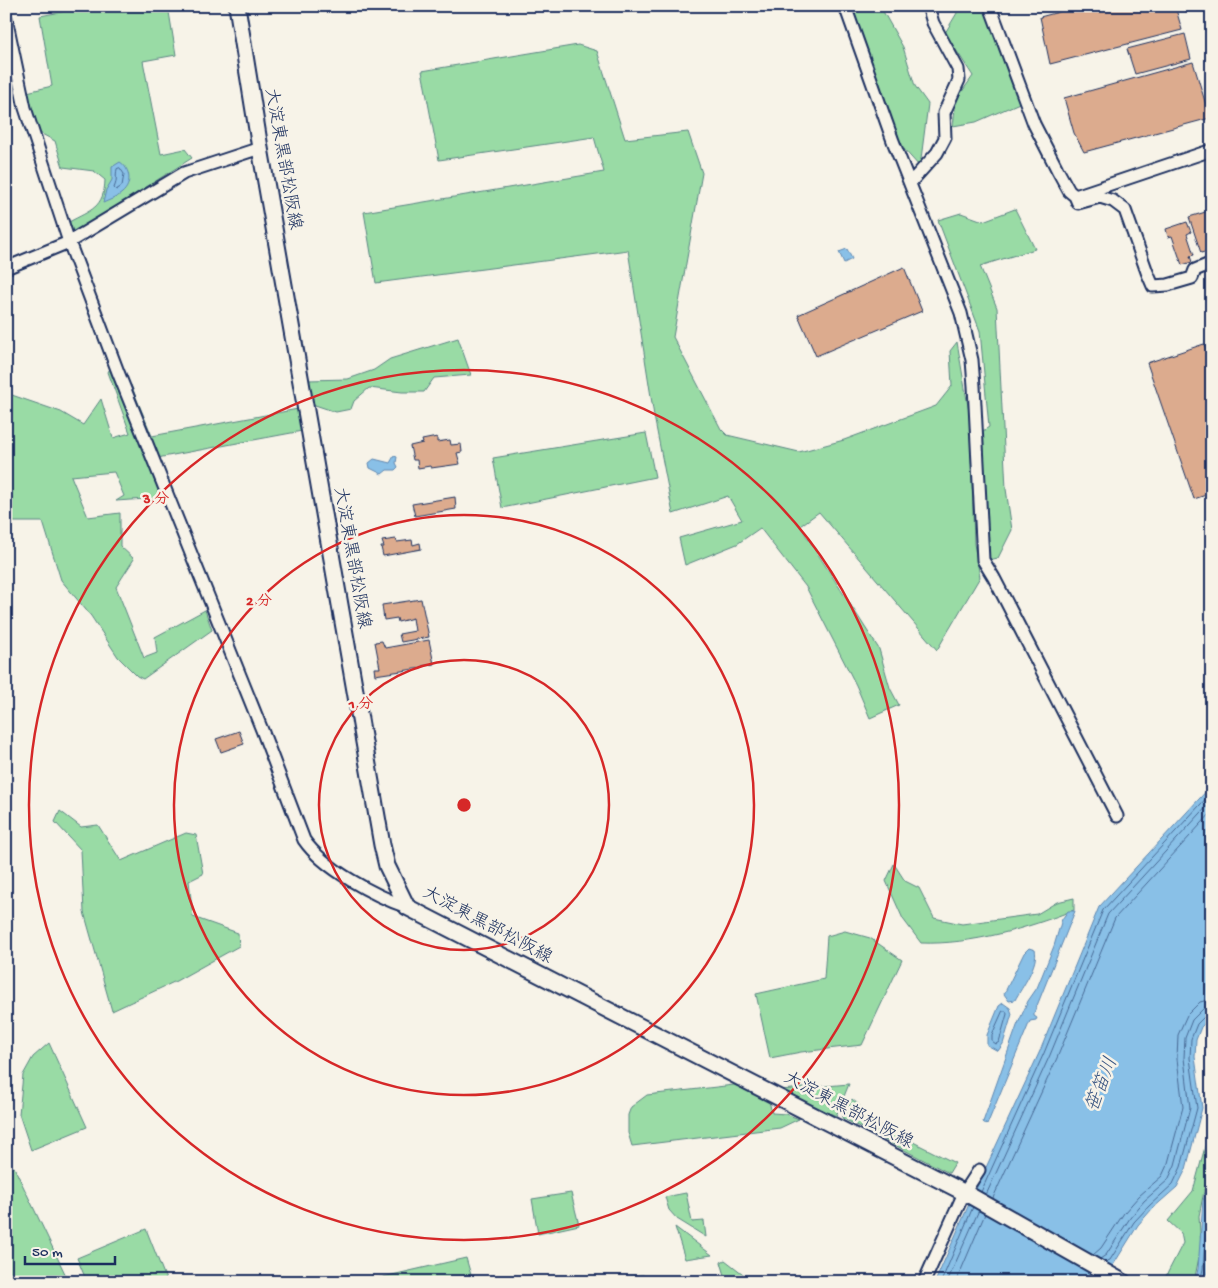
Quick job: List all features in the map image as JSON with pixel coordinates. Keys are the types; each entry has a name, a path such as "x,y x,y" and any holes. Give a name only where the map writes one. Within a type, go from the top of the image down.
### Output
{"main road":[{"name":"大淀東黒部松阪線","path":"237,6 260,148 382,845 387,866 407,907 772,1092 967,1194 1117,1278"}],"street":[{"path":"846,6 893,142 961,313 968,338 974,386 983,560 1117,816"},
{"path":"910,183 937,153 945,138 944,113 959,80 958,69 933,23 928,6"},
{"path":"990,6 1034,124 1069,191 1075,196 1078,203 1100,197 1113,201 1125,210 1153,286 1168,285 1192,278 1195,270 1212,263"},
{"path":"6,18 25,108 69,242 118,372 262,730 304,840 312,852 320,859 387,900 407,907"},
{"path":"6,268 69,242 184,173 260,148"},
{"path":"1075,196 1212,150"},
{"path":"924,1282 979,1170"}],"green space":[{"path":"92,6 168,6 176,55 143,61 161,154 185,149 192,158 72,234 69,222 95,207 102,197 105,180 94,171 63,167 55,141 38,132 27,92 52,86 40,16"},
{"path":"851,6 880,6 903,47 915,86 928,104 920,167 902,147"},
{"path":"956,6 984,6 1024,101 976,122 953,126 956,100 973,76 945,33 957,13"},
{"path":"578,45 597,51 625,139 688,132 702,173 673,337 721,429 727,435 799,452 844,440 936,406 952,386 950,351 957,342 970,418 974,544 980,577 937,650 819,512 800,526 879,649 890,688 899,705 870,718 856,685 806,587 760,528 737,544 685,565 679,538 742,520 728,496 673,514 654,416 628,250 376,283 364,212 604,172 594,137 439,160 422,71"},
{"path":"1015,209 1035,249 980,266 997,308 1006,489 1012,530 998,558 988,560 980,433 989,427 980,331 938,220 961,213 983,221"},
{"path":"458,338 471,375 434,378 424,392 402,392 369,388 354,401 351,409 336,412 315,405 312,401 308,380 348,379 374,370 390,359"},
{"path":"112,365 162,498 116,501 124,496 114,472 71,476 88,517 120,513 120,546 134,559 116,587 144,658 157,653 155,637 205,610 212,630 143,679 137,676 118,657 91,616 61,580 43,522 13,522 6,511 6,393 61,412 83,425 101,399 113,438 130,433 108,372"},
{"path":"125,383 131,385 152,436 298,409 302,431 157,458"},
{"path":"646,433 655,477 502,508 493,458"},
{"path":"60,811 81,827 98,825 121,861 186,833 196,835 203,874 189,881 193,917 238,933 239,946 176,981 112,1011 84,912 81,850 55,822"},
{"path":"894,864 905,881 919,888 934,918 962,924 1037,914 1057,902 1074,898 1074,910 999,934 960,941 921,943 903,919 886,881"},
{"path":"845,931 870,938 902,960 862,1045 801,1052 770,1058 756,994 824,979 827,936"},
{"path":"49,1043 87,1127 31,1150 19,1114 23,1075 33,1057"},
{"path":"849,1084 836,1116 781,1090"},
{"path":"734,1085 769,1101 772,1113 786,1114 799,1119 780,1128 632,1146 628,1133 628,1115 631,1107 647,1095"},
{"path":"852,1099 859,1105 865,1118 955,1163 949,1173 842,1118"},
{"path":"1212,1121 1212,1165 1205,1186 1199,1216 1201,1247 1194,1282 1167,1282 1164,1280 1183,1243 1181,1233 1168,1221 1193,1191"},
{"path":"14,1167 69,1282 6,1282 6,1170"},
{"path":"571,1193 579,1225 538,1234 532,1199"},
{"path":"686,1193 692,1222 704,1221 706,1237 677,1219 669,1210 665,1197"},
{"path":"675,1227 712,1255 685,1259"},
{"path":"146,1229 167,1282 87,1282 77,1258"},
{"path":"466,1258 473,1282 382,1282 379,1278"},
{"path":"725,1260 747,1277 747,1282 727,1282 721,1262"},
{"path":"643,1275 652,1282 628,1282 631,1276"}],"water":[{"path":"120,162 128,173 129,182 120,195 103,203 106,190 112,180 112,167"},
{"path":"847,249 852,259 844,263 839,252"},
{"path":"394,456 397,457 396,463 398,467 395,470 387,470 382,474 370,468 369,463 374,459 390,463"},
{"name":"笹笛川","path":"1212,785 1212,1016 1201,1027 1196,1040 1195,1057 1202,1108 1186,1169 1177,1187 1152,1209 1138,1225 1112,1267 1108,1266 1100,1282 935,1282 1040,1051 1099,907"},
{"path":"1068,911 1075,911 1034,1013 1034,1016 1037,1018 1030,1021 987,1125 983,1122 1017,1026 1028,1001 1037,988 1054,946 1062,919"},
{"path":"1029,948 1035,950 1035,962 1015,1000 1009,1001 1004,994 1024,953"},
{"path":"1003,1003 1010,1008 1012,1014 1003,1044 998,1051 987,1045 987,1035 999,1006"},
{"path":"1212,1167 1210,1282 1195,1282 1198,1269 1203,1201"}],"building":[{"path":"1081,6 1175,6 1182,30 1050,64 1040,17"},
{"path":"1185,34 1191,59 1135,74 1127,49"},
{"path":"1193,62 1210,118 1084,152 1074,133 1064,98"},
{"path":"1209,211 1212,219 1212,250 1201,253 1189,217"},
{"path":"1187,222 1191,232 1187,234 1194,255 1190,256 1192,262 1182,265 1172,236 1168,237 1166,229"},
{"path":"904,267 922,311 816,356 798,315"},
{"path":"1204,344 1212,366 1212,493 1194,499 1147,363"},
{"path":"437,437 437,442 450,440 451,445 461,444 462,452 457,453 460,464 418,468 417,460 413,460 410,446 423,443 422,440"},
{"path":"455,497 456,509 415,516 412,504"},
{"path":"396,539 397,542 412,540 413,545 420,543 421,549 383,556 381,547 384,547 382,541"},
{"path":"421,599 429,637 401,642 399,634 415,631 413,618 398,622 397,618 384,620 382,605"},
{"path":"429,640 434,664 422,666 421,668 375,675 374,668 380,668 375,642 382,641 385,648"},
{"path":"239,731 244,744 221,752 216,739"}],"waterway":[{"path":"1209,6 1212,17"}]}
